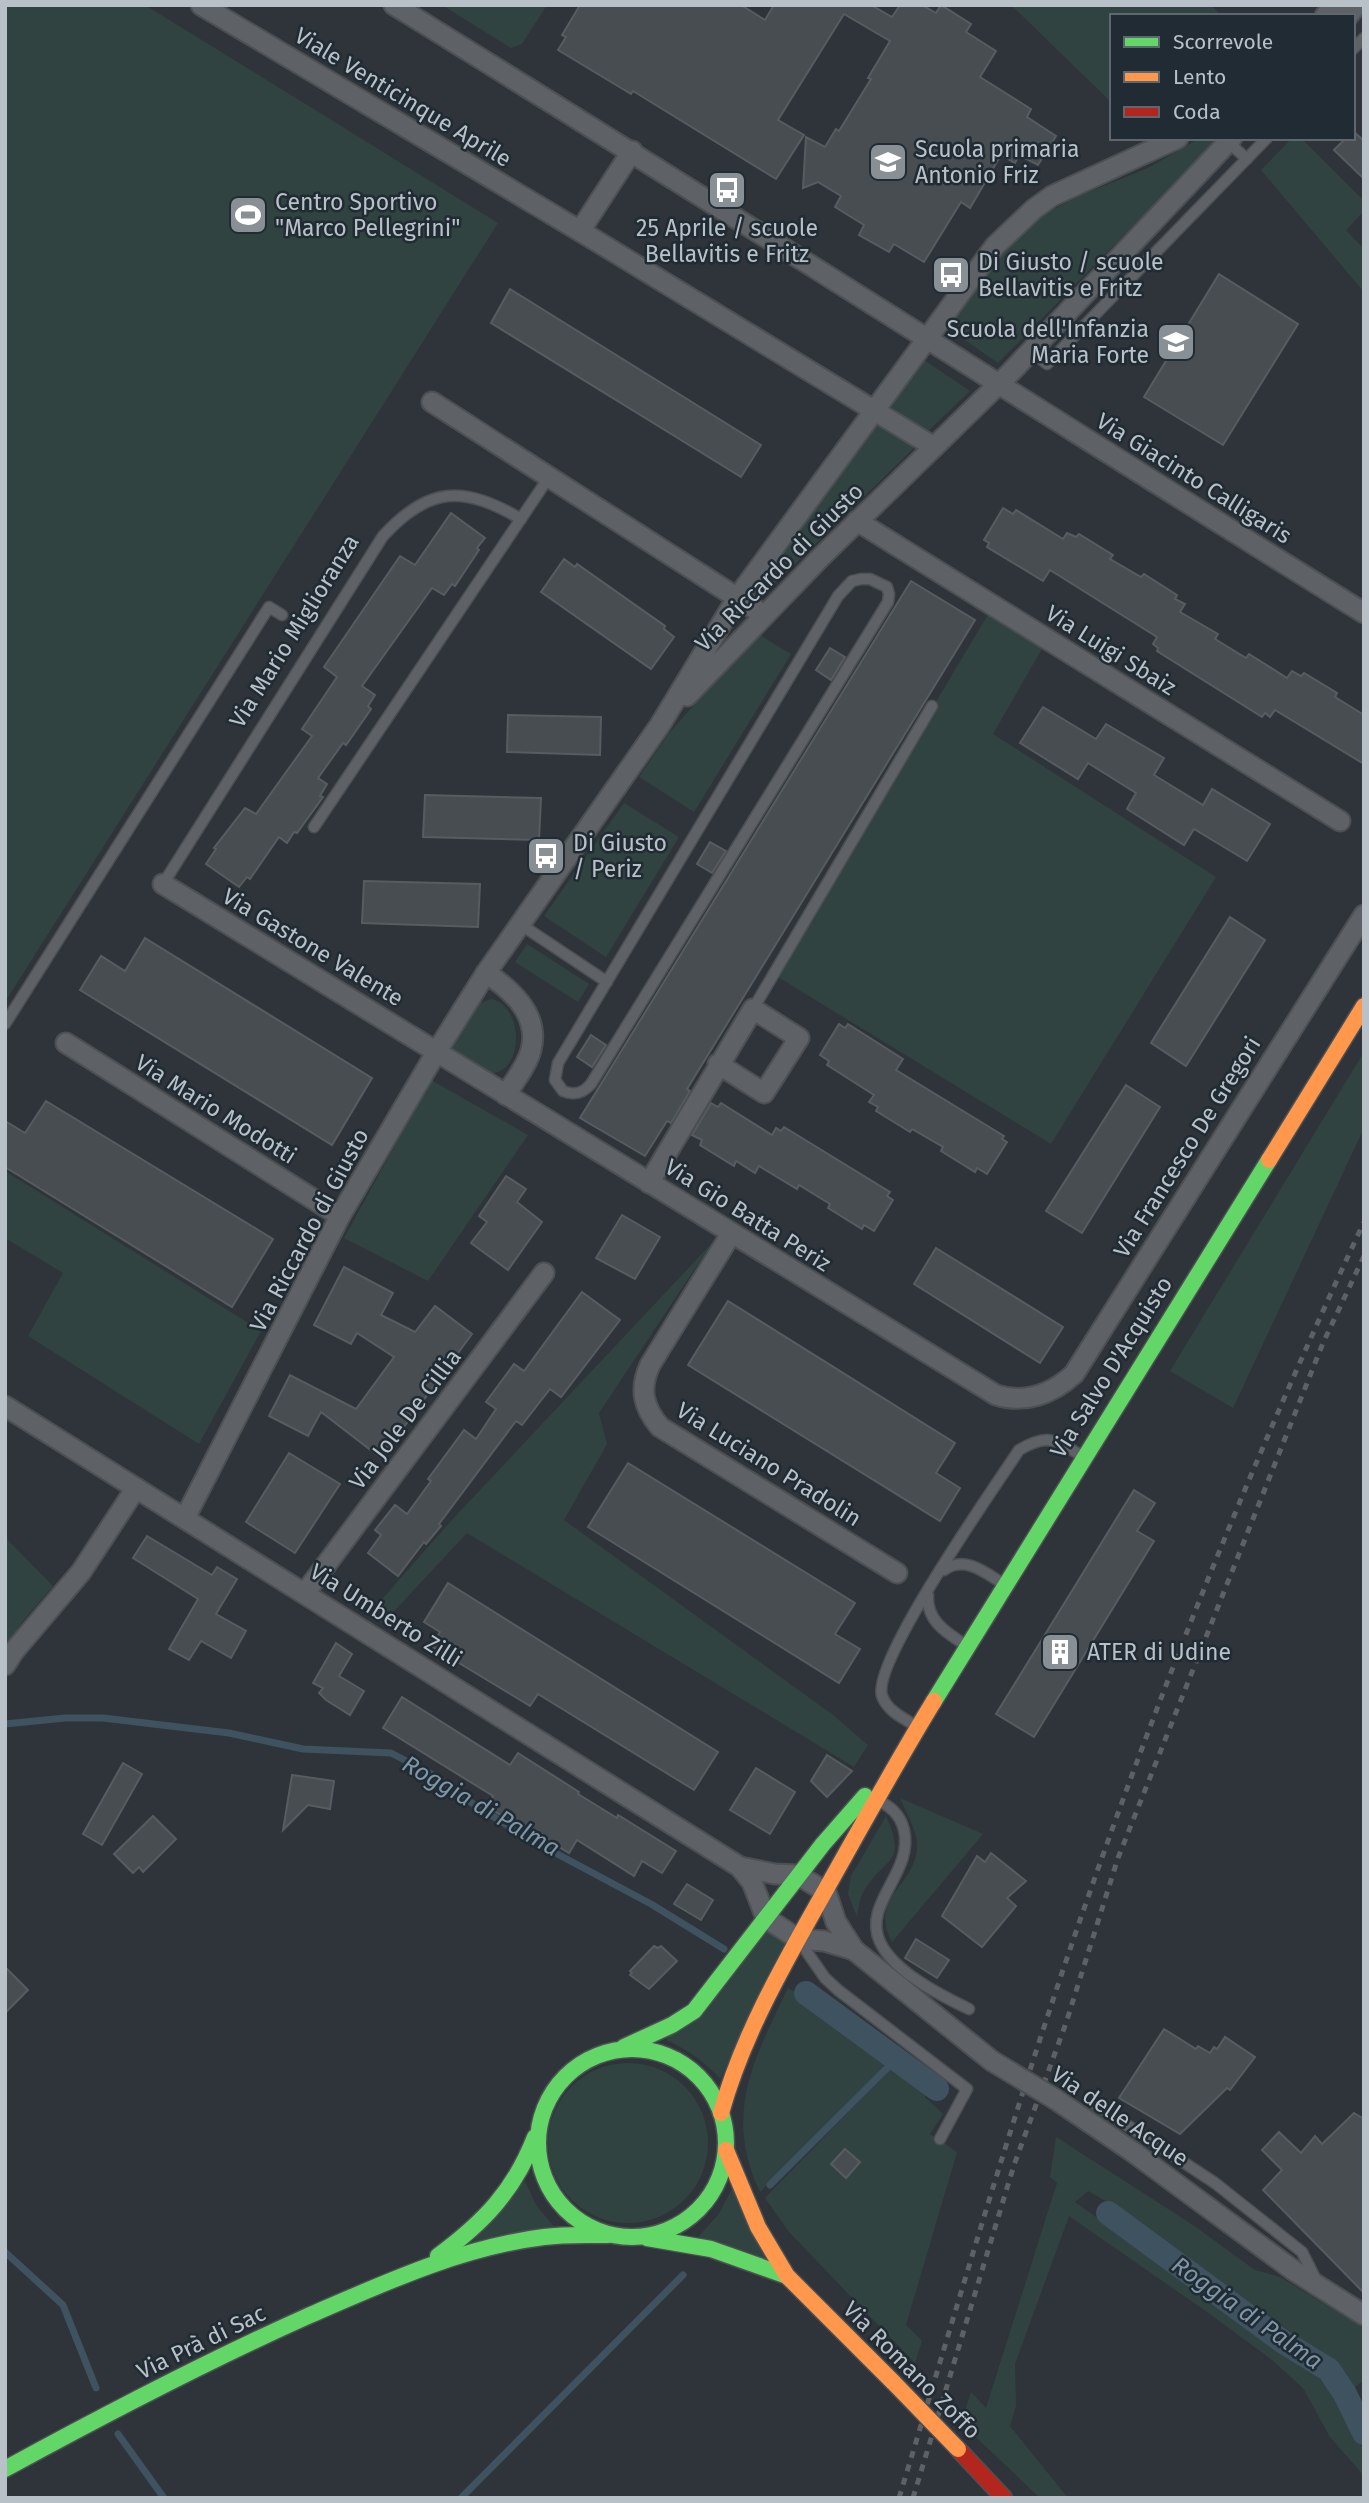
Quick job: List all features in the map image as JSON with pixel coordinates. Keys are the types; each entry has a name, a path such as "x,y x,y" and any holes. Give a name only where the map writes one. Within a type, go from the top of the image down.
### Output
{"street":[{"name":"Viale Venticinque Aprile","path":"201,5 580,231 874,411"},
{"path":"394,5 632,151 998,384"},
{"name":"Via Riccardo di Giusto","path":"185,1518 340,1216 437,1051 486,972 660,724 737,598 995,246 1034,209 1064,190 1174,140"},
{"name":"Via Riccardo di Giusto","path":"660,724 857,521 1031,351 1230,140"},
{"path":"580,231 632,151"},
{"name":"Via Giacinto Calligaris","path":"998,384 1364,613"},
{"path":"432,402 764,615"},
{"path":"874,411 934,447"},
{"name":"Via Luigi Sbaiz","path":"857,521 1340,821"},
{"name":"Via Gastone Valente","path":"163,884 437,1051"},
{"name":"Via Francesco De Gregori","path":"1041,1394 1062,1385 1082,1363 1133,1278 1364,915"},
{"path":"486,972 519,999 531,1032 531,1049 506,1095"},
{"name":"Via Salvo D'Acquisto","path":"722,2113 731,2077 744,2046 872,1797 919,1727 1364,1006"},
{"path":"649,1183 718,1064 753,1009 799,1038 764,1093 718,1064"},
{"name":"Via Mario Modotti","path":"66,1043 340,1216"},
{"name":"Via Gio Batta Periz","path":"437,1051 996,1395 1011,1399 1041,1394"},
{"name":"Via Luciano Pradolin","path":"731,1234 643,1379 643,1398 650,1415 660,1427 897,1573"},
{"name":"Via Jole De Cillia","path":"305,1594 544,1273"},
{"name":"Via Umberto Zilli","path":"5,1406 740,1867 752,1882 766,1919"},
{"path":"5,1665 81,1572 136,1488"},
{"name":"Via Salvo D'Acquisto","path":"620,2049 656,2034 694,2011 798,1875 872,1797"},
{"name":"Via Umberto Zilli","path":"740,1867 775,1874 798,1875"},
{"path":"798,1875 825,1892"},
{"name":"Via delle Acque","path":"825,1892 836,1922 854,1950 992,2061 1055,2099 1133,2152 1293,2270 1364,2315"},
{"path":"766,1919 798,1939"},
{"name":"Via delle Acque","path":"798,1939 824,1941 854,1950"},
{"path":"620,2049 639,2049 674,2059 690,2068 714,2096 722,2113 726,2132 723,2168 706,2201 679,2225 644,2237 608,2235 575,2219 552,2194 539,2163 538,2129 550,2095 566,2075 587,2059 620,2049"},
{"name":"Via Prà di Sac","path":"423,2267 466,2237 495,2209 519,2175 538,2129"},
{"name":"Via Romano Zoffo","path":"726,2150 758,2227 787,2276 1004,2498"},
{"name":"Via Prà di Sac","path":"5,2469 185,2372 423,2267 514,2242 546,2237 608,2235"},
{"name":"Via Romano Zoffo","path":"644,2237 711,2249 787,2276"}],"lane":[{"path":"1230,140 1247,159"},
{"path":"1031,351 1047,364 1265,140"},
{"path":"314,827 549,477"},
{"name":"Via Mario Miglioranza","path":"163,884 383,536 398,520 415,507 431,501 467,495 505,509 521,519"},
{"path":"861,579 870,579 887,587 890,594 888,602 591,1083 586,1089 575,1094 563,1091 555,1080 558,1063 607,982 838,596 852,582 861,579"},
{"path":"5,1024 269,607 282,615"},
{"path":"753,1009 932,706"},
{"path":"520,924 607,982"},
{"path":"919,1727 889,1708 882,1695 881,1682 937,1576 1019,1450 1037,1440 1054,1440 1085,1457"},
{"path":"937,1576 954,1563 965,1564 981,1569 1006,1585"},
{"path":"928,1591 927,1605 934,1620 943,1631 967,1646"},
{"path":"872,1797 890,1807 898,1816 906,1844 902,1863 877,1913 880,1943 892,1959 909,1973 968,2009"},
{"path":"798,1939 811,1960 838,1990 967,2089 940,2139"},
{"path":"1095,2104 1215,2183 1301,2252 1319,2286"}],"shaded area":[{"path":"5,5 145,5 498,223 5,1002"},
{"path":"442,5 547,5 522,44 511,48"},
{"path":"1011,5 1211,5 1220,14 1110,14 1110,101"},
{"path":"1197,140 1218,140 998,363 942,324 998,254 1042,215 1079,196 1148,168"},
{"path":"1290,140 1303,140 1364,201 1364,211 1346,230 1364,249 1364,292 1261,170"},
{"path":"924,360 970,391 927,432 891,407"},
{"path":"876,423 916,446 760,598 747,594"},
{"path":"989,613 1043,647 993,734 1216,877 1051,1144 773,974"},
{"path":"758,634 791,654 694,812 639,777 669,733"},
{"path":"624,803 679,837 606,957 544,916"},
{"path":"527,944 589,984 578,1002 515,962"},
{"path":"492,999 503,1005 511,1015 516,1041 514,1054 508,1064 500,1071 488,1073 475,1068 454,1053 452,1042 474,1005"},
{"path":"1364,1052 1364,1128 1233,1408 1170,1371"},
{"path":"431,1080 528,1135 428,1281 344,1238"},
{"path":"5,1171 261,1331 199,1444 28,1336 63,1273 5,1238"},
{"path":"712,1243 599,1413 607,1444 564,1520 833,1715 868,1745 854,1767 467,1533 383,1623 369,1614 451,1521"},
{"path":"5,1537 53,1586 5,1647"},
{"path":"900,1798 983,1834 892,1942 886,1927 886,1914 894,1893 914,1862 917,1849 914,1830"},
{"path":"886,1816 895,1843 894,1852 864,1891 857,1917 848,1894 851,1876"},
{"path":"768,1930 787,1942 720,2079 695,2056 666,2040"},
{"path":"788,1988 805,1997 891,2059 760,2192 749,2163 744,2137 747,2087 754,2063"},
{"path":"628,2063 659,2069 685,2086 702,2112 708,2143 702,2174 685,2200 659,2217 628,2223 597,2217 571,2200 554,2174 548,2143 554,2112 571,2086 597,2069"},
{"path":"895,2064 929,2090 925,2097 943,2114 930,2134 957,2152 906,2325 922,2341 915,2363 789,2232 765,2198"},
{"path":"1056,2137 1193,2225 1255,2270 1280,2277 1364,2328 1364,2380 1350,2391 1332,2361 1114,2206 1088,2191 1075,2202 1326,2384 1364,2450 1364,2476 1330,2437 1303,2388 1272,2360 1069,2216 1015,2364 1016,2406 1010,2426 1068,2498 1040,2498 961,2423 971,2392 986,2408 1057,2183 1050,2177"},
{"path":"525,2181 536,2205 556,2229 469,2246"},
{"path":"732,2189 775,2263 698,2237 718,2215"}],"building":[{"name":"Scuola primaria Antonio Friz","path":"580,5 741,5 765,20 774,5 871,5 892,17 900,5 922,5 936,13 941,5 971,24 966,32 996,51 980,77 1031,109 1027,117 1056,136 1038,165 1019,155 1015,163 1001,155 970,208 961,202 924,262 894,244 889,252 859,235 864,225 835,207 841,196 818,182 803,188 806,137 825,147 836,129 839,131 871,79 868,78 890,41 844,14 778,120 804,135 776,179 633,91 631,94 558,50 566,37 562,35"},
{"path":"1355,133 1364,141 1364,179 1334,150 1344,140 1355,140"},
{"path":"1219,274 1298,324 1223,445 1144,397"},
{"path":"510,289 761,445 741,477 491,323"},
{"path":"1003,508 1013,514 1016,510 1063,539 1067,533 1076,537 1079,534 1113,555 1110,559 1141,577 1144,574 1177,595 1175,599 1185,604 1180,612 1218,634 1215,639 1246,658 1249,654 1287,678 1292,671 1301,676 1304,673 1337,693 1335,697 1364,715 1364,764 1275,710 1270,717 1265,713 1262,717 1157,651 1158,648 1153,644 1157,637 1050,570 1043,581 987,547 989,543 984,540"},
{"path":"451,513 485,538 477,548 479,550 455,586 452,584 444,595 432,588 362,686 375,695 368,706 371,709 346,745 343,743 318,778 327,784 320,796 323,797 297,833 294,832 287,843 279,837 250,879 247,877 239,887 206,864 216,849 214,848 245,808 256,814 312,736 302,729 337,677 324,667 400,556 415,565"},
{"path":"564,559 575,567 577,564 665,626 664,629 674,637 651,669 541,592"},
{"path":"911,581 975,620 687,1089 690,1091 671,1123 667,1121 645,1156 580,1118"},
{"path":"830,648 845,657 831,680 816,670"},
{"path":"1043,707 1096,739 1106,724 1164,758 1154,775 1203,805 1212,789 1270,824 1247,861 1194,829 1184,845 1127,809 1136,793 1088,763 1078,779 1020,743"},
{"path":"508,715 601,717 600,755 507,752"},
{"path":"425,795 541,798 539,840 423,837"},
{"path":"710,842 726,851 712,873 697,864"},
{"path":"364,881 480,884 478,927 362,923"},
{"path":"1230,917 1265,940 1186,1066 1151,1043"},
{"path":"145,938 372,1078 332,1145 80,990 101,956 125,971"},
{"path":"839,1024 845,1028 848,1024 903,1059 896,1070 1004,1136 1002,1139 1007,1142 987,1174 977,1168 975,1172 941,1151 943,1147 912,1129 910,1132 876,1111 878,1107 869,1102 874,1095 827,1065 829,1061 820,1055"},
{"path":"591,1035 606,1045 592,1067 577,1057"},
{"path":"1126,1085 1160,1107 1082,1233 1046,1211"},
{"path":"46,1101 273,1239 232,1307 5,1167 5,1121 25,1133"},
{"path":"711,1103 718,1107 721,1103 772,1135 776,1128 781,1131 784,1127 890,1192 887,1196 893,1200 874,1231 864,1225 862,1229 828,1208 830,1204 799,1185 797,1189 759,1166 755,1173 736,1161 734,1166 700,1145 702,1140 692,1135"},
{"path":"506,1176 526,1189 517,1202 542,1222 508,1270 471,1243 487,1222 479,1216"},
{"path":"622,1215 660,1237 635,1279 596,1258"},
{"path":"936,1248 1063,1327 1040,1363 914,1284"},
{"path":"344,1267 393,1293 381,1315 415,1332 435,1306 472,1334 381,1458 321,1412 308,1436 269,1416 290,1375 356,1409 394,1357 357,1333 351,1344 314,1325"},
{"path":"582,1292 620,1320 561,1397 550,1389 522,1425 516,1421 439,1524 441,1526 426,1544 424,1542 398,1576 368,1553 381,1535 375,1530 395,1505 407,1514 431,1481 428,1479 464,1430 476,1439 496,1409 486,1402 514,1364 524,1371"},
{"path":"728,1301 955,1443 936,1473 960,1488 940,1521 688,1365"},
{"path":"289,1453 340,1484 295,1553 246,1522"},
{"path":"628,1463 855,1603 835,1634 860,1649 839,1683 588,1527"},
{"name":"ATER di Udine","path":"1134,1490 1155,1503 1137,1531 1154,1541 1034,1737 996,1714"},
{"path":"147,1536 212,1575 217,1567 237,1579 216,1614 246,1631 231,1658 201,1641 189,1660 169,1649 198,1599 133,1558"},
{"path":"448,1583 718,1752 694,1790 538,1694 530,1706 431,1646 440,1632 424,1622"},
{"path":"336,1643 352,1654 339,1676 364,1691 350,1715 326,1700 319,1693 323,1688 313,1683"},
{"path":"402,1697 510,1765 518,1753 579,1792 578,1794 676,1851 662,1873 642,1861 634,1876 577,1840 569,1853 514,1819 513,1822 487,1807 493,1796 383,1728"},
{"path":"827,1755 852,1771 827,1797 811,1781"},
{"path":"123,1763 142,1774 102,1845 83,1834"},
{"path":"756,1768 795,1792 770,1834 730,1810"},
{"path":"292,1775 334,1781 330,1809 308,1805 283,1830"},
{"path":"153,1816 176,1839 143,1872 139,1867 133,1873 114,1854"},
{"path":"991,1853 1026,1881 1007,1898 1016,1906 982,1947 942,1916 977,1856 985,1862"},
{"path":"687,1884 713,1900 701,1920 674,1904"},
{"path":"916,1939 949,1960 937,1978 905,1958"},
{"path":"654,1946 661,1946 677,1961 649,1989 630,1975 630,1971"},
{"path":"5,1967 28,1990 5,2013"},
{"path":"1164,2029 1196,2049 1198,2046 1210,2053 1214,2047 1217,2049 1225,2037 1255,2057 1230,2090 1227,2088 1180,2134 1119,2098"},
{"path":"1354,2113 1364,2119 1364,2293 1263,2190 1282,2170 1262,2150 1279,2132 1301,2153 1315,2136 1322,2144"},
{"path":"845,2149 860,2162 846,2178 831,2164"}],"waterway":[{"name":"Roggia di Palma","path":"5,1724 65,1718 103,1718 229,1733 303,1749 391,1753 435,1776 476,1806 533,1841 651,1904 724,1949"},
{"name":"Roggia di Palma","path":"806,1993 937,2089"},
{"path":"770,2185 896,2059"},
{"name":"Roggia di Palma","path":"1108,2213 1282,2341 1329,2370 1345,2394 1364,2433"},
{"path":"5,2252 63,2305 96,2388"},
{"path":"461,2498 683,2275"},
{"path":"118,2434 164,2498"}],"railway":[{"path":"899,2498 1028,2075 1118,1813 1234,1515 1364,1222"},
{"path":"913,2498 1014,2165 1066,2023 1118,1858 1323,1343 1364,1256"}],"traffic: fast":[{"path":"934,1701 1269,1160"},
{"path":"624,2047 672,2025 694,2011 823,1844 865,1796"},
{"path":"632,2049 650,2050 668,2056 699,2076 719,2107 725,2125 726,2143 725,2161 719,2179 699,2210 668,2230 650,2236 632,2237 614,2236 596,2230 565,2210 545,2179 539,2161 538,2143 539,2125 545,2107 565,2076 596,2056 614,2050 632,2049"},
{"path":"438,2256 470,2231 496,2204 517,2174 535,2137"},
{"path":"5,2469 231,2352 394,2279 453,2258 513,2242 560,2235 608,2235"},
{"path":"647,2238 711,2249 787,2276"}],"traffic: slow":[{"path":"1269,1160 1364,1006"},
{"path":"721,2113 741,2055 780,1972 934,1701"},
{"path":"726,2150 758,2227 787,2276 894,2383"},
{"path":"894,2383 958,2449"}],"traffic: jam":[{"path":"958,2449 1004,2498"}],"place":[{"name":"Scuola primaria Antonio Friz","path":"888,162"},
{"name":"25 Aprile / scuole Bellavitis e Fritz","path":"727,190"},
{"name":"Centro Sportivo \"Marco Pellegrini\"","path":"248,215"},
{"name":"Di Giusto / scuole Bellavitis e Fritz","path":"951,275"},
{"name":"Scuola dell'Infanzia Maria Forte","path":"1176,342"},
{"name":"Di Giusto / Periz","path":"546,856"},
{"name":"ATER di Udine","path":"1060,1652"}]}
